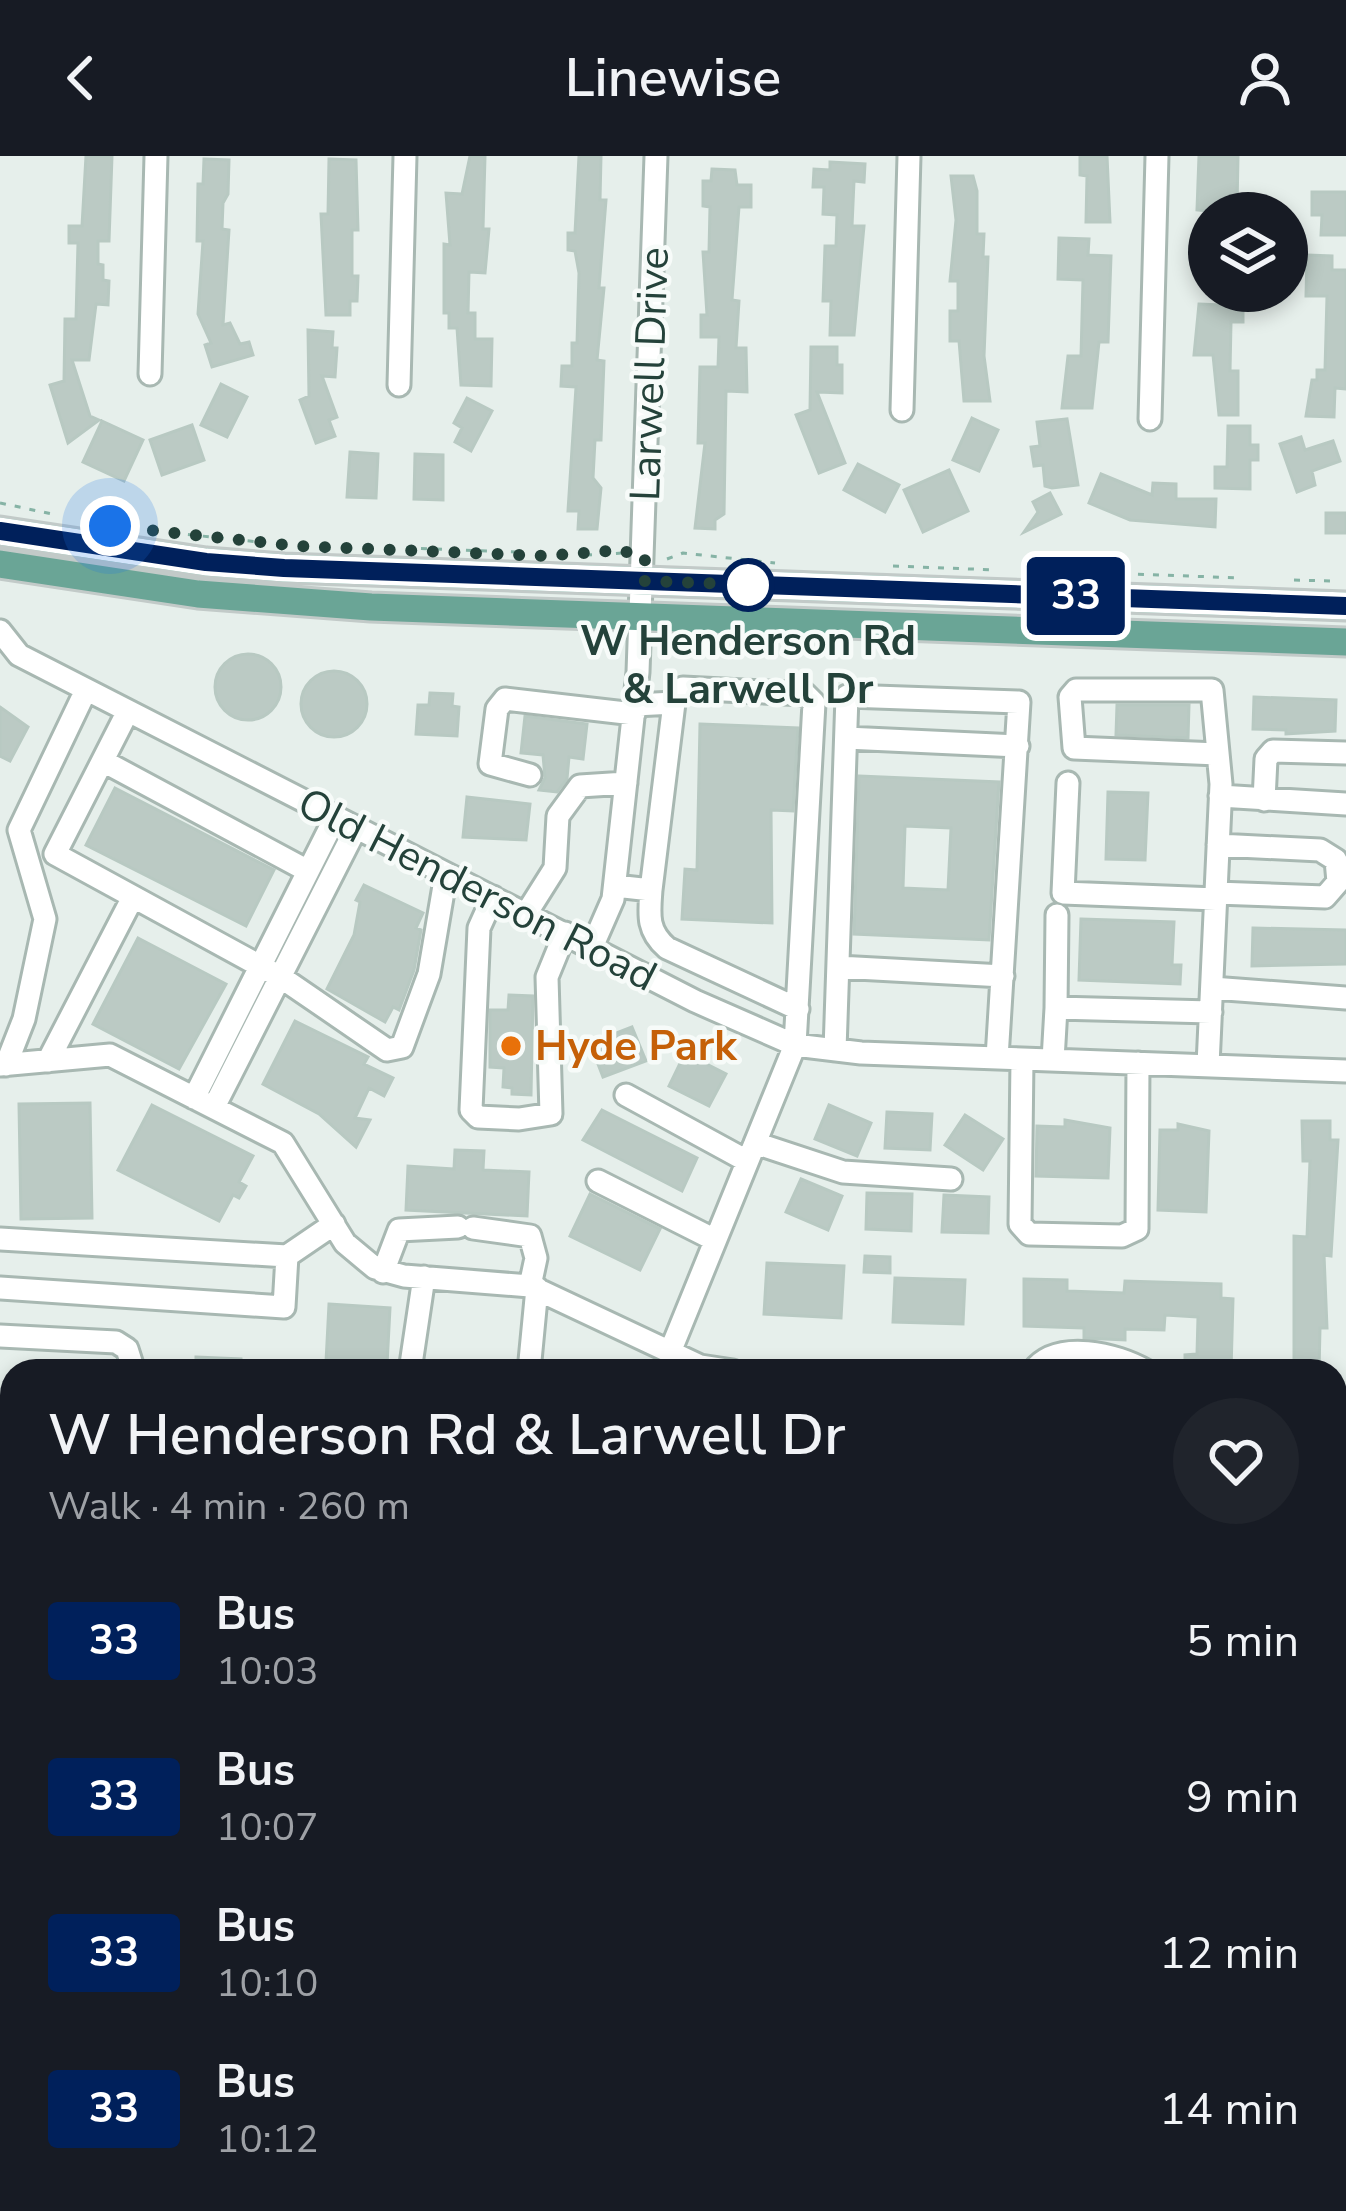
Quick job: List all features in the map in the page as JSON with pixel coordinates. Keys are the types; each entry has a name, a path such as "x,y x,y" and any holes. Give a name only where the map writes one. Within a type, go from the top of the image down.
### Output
{"main road":[{"path":"0,531 206,562 645,570 1346,606"},
{"path":"0,565 198,594 642,618 1346,642"}],"street":[{"path":"150,374 156,156"},
{"path":"399,385 405,156"},
{"name":"Larwell Drive","path":"592,947 615,886 642,618 656,156"},
{"path":"902,410 909,156"},
{"path":"1150,419 1157,156"},
{"name":"Old Henderson Road","path":"0,631 19,655 128,712 695,1001 795,1045 1346,1071"},
{"path":"671,1359 795,1045 798,1009 814,703 805,694 683,688 674,703 651,890 649,920 654,937 667,948 798,1009"},
{"path":"86,690 19,830 45,919 24,1019 3,1065 110,1055 291,1151 345,1243 383,1272 533,1287 666,1359"},
{"path":"1208,1065 1221,790 1213,691 1076,690 1070,698 1074,748 1218,754"},
{"path":"835,1050 847,696 1019,702 998,1058"},
{"path":"530,775 490,764 497,709 505,699 634,710 674,703"},
{"path":"128,712 55,854 282,978 363,1037 396,1051 429,974 446,874"},
{"path":"846,738 1018,746"},
{"path":"1264,800 1266,759 1273,752 1346,753"},
{"path":"103,761 308,871"},
{"path":"526,914 555,868 558,816 580,785 626,783"},
{"path":"1068,784 1063,893 1324,897 1337,882 1336,860 1320,850 1218,845"},
{"path":"1221,790 1264,800 1346,804"},
{"path":"197,1099 335,818"},
{"path":"197,1099 282,978 356,828"},
{"path":"615,886 651,890"},
{"path":"48,1061 133,897"},
{"path":"493,897 479,928 471,1109 478,1117 551,1114 547,977 565,933"},
{"path":"1053,1060 1058,915"},
{"path":"838,967 1003,976"},
{"path":"1212,988 1346,998"},
{"path":"1056,1008 1211,1012"},
{"path":"1022,1059 1020,1224 1029,1234 1122,1236 1137,1229 1138,1063"},
{"path":"626,1095 751,1152 843,1172 951,1179"},
{"path":"598,1181 715,1240"},
{"path":"0,1239 287,1256 334,1224"},
{"path":"383,1272 399,1230 466,1228 530,1236 536,1258 530,1359"},
{"path":"0,1288 284,1307 287,1256"},
{"path":"412,1359 424,1277"},
{"path":"0,1336 116,1342 127,1349 130,1359"},
{"path":"1051,1359 1088,1353 1107,1359"}],"path":[{"path":"0,503 71,518"},
{"path":"156,531 274,544"},
{"path":"386,548 529,554"},
{"path":"569,555 620,550 645,570 683,553 784,566"},
{"path":"878,566 973,566 1011,572"},
{"path":"1078,572 1245,579"},
{"path":"1284,580 1346,582"}],"building":[{"path":"86,156 112,156 109,241 98,241 98,264 103,265 103,280 109,281 108,305 96,304 89,360 72,360 90,416 99,420 68,443 50,385 64,381 65,319 76,319 78,243 69,243 69,226 82,226"},
{"path":"470,156 485,156 483,229 489,229 485,273 469,272 468,313 475,313 475,339 492,339 491,386 461,385 457,328 449,328 449,313 444,313 444,244 450,245 446,193 462,194"},
{"path":"579,156 601,156 600,200 606,200 597,360 604,361 601,440 595,440 593,478 601,488 597,529 578,529 579,511 568,511 576,387 561,386 562,366 572,366 572,343 577,343 579,273 575,251 568,250 568,233 575,233"},
{"path":"1080,156 1107,156 1110,222 1086,222 1087,176 1080,175"},
{"path":"1199,156 1238,156 1237,192 1198,192"},
{"path":"204,159 229,160 222,229 229,230 223,325 230,323 240,344 249,342 253,355 212,367 205,345 211,343 198,314 203,241 197,241 198,184 203,184"},
{"path":"329,159 356,160 358,230 352,230 352,276 358,276 357,301 350,301 350,315 326,315 321,214 328,214"},
{"path":"830,162 865,164 864,182 854,181 852,226 864,226 854,335 830,335 831,301 823,301 825,246 836,246 837,215 823,214 824,187 813,187 814,169 830,170"},
{"path":"712,169 735,170 737,185 751,185 751,207 739,207 732,300 739,301 736,348 746,348 747,392 726,391 724,514 715,520 715,529 695,528 705,443 698,443 700,367 718,367 719,337 701,337 701,315 707,315 703,252 709,252 710,207 703,206 703,181 711,181"},
{"path":"951,176 973,176 977,191 977,234 984,234 983,257 988,257 984,356 990,401 964,401 959,341 950,341 950,311 958,311 958,281 950,281 956,220"},
{"path":"1312,192 1346,192 1346,235 1321,235 1322,215 1312,215"},
{"path":"1059,238 1089,239 1088,255 1111,256 1108,342 1099,342 1092,408 1062,408 1068,356 1081,356 1083,280 1058,279"},
{"path":"1308,255 1332,256 1332,270 1346,270 1346,389 1335,388 1334,417 1306,416 1312,380 1317,380 1317,370 1325,370 1327,296 1308,296"},
{"path":"1198,312 1243,312 1243,322 1231,322 1230,371 1238,371 1238,415 1219,415 1213,355 1194,355"},
{"path":"308,330 333,332 332,348 337,348 335,377 322,376 337,417 329,420 335,436 316,443 300,400 309,396"},
{"path":"811,347 837,347 837,365 842,365 842,393 817,392 845,463 819,473 796,415 810,410"},
{"path":"221,384 247,397 227,437 201,425"},
{"path":"467,398 492,411 471,451 455,442 462,428 454,423"},
{"path":"972,418 998,430 979,471 953,460"},
{"path":"1067,419 1078,485 1052,488 1045,486 1043,465 1034,466 1031,447 1040,446 1037,422"},
{"path":"102,421 143,440 124,481 83,462"},
{"path":"192,425 204,460 162,475 150,440"},
{"path":"1228,426 1250,426 1250,445 1258,445 1258,460 1250,460 1250,489 1215,488 1215,467 1227,467"},
{"path":"1301,437 1305,450 1333,441 1340,461 1312,471 1315,485 1297,492 1280,444"},
{"path":"350,452 378,454 376,498 347,497"},
{"path":"415,454 443,455 443,500 414,499"},
{"path":"858,464 899,485 885,512 844,490"},
{"path":"949,470 968,511 923,532 904,490"},
{"path":"1101,474 1152,495 1153,483 1176,484 1176,499 1216,499 1215,527 1130,520 1089,503"},
{"path":"1050,493 1061,514 1024,532 1038,512 1033,502"},
{"path":"1326,513 1346,513 1346,533 1326,533"},
{"path":"248,654 271,664 281,687 271,710 248,720 225,710 215,687 225,664"},
{"path":"334,671 357,681 367,704 357,727 334,737 311,727 301,704 311,681"},
{"path":"430,693 453,694 452,706 459,707 457,736 416,734 418,705 429,705"},
{"path":"1254,697 1336,700 1335,731 1286,734 1286,730 1253,729"},
{"path":"1117,705 1189,705 1188,738 1116,735"},
{"path":"0,707 28,727 10,761 0,756"},
{"path":"525,716 587,724 583,759 569,757 567,779 557,792 539,790 545,778 543,755 521,753"},
{"path":"700,724 798,728 793,811 771,810 772,923 682,919 685,869 697,870"},
{"path":"859,776 999,782 989,940 854,934","holes":["905,826 951,828 948,890 903,888"]},
{"path":"115,788 274,870 246,926 86,845"},
{"path":"1108,792 1148,793 1145,860 1106,859"},
{"path":"467,797 530,804 526,840 463,837"},
{"path":"364,885 423,913 416,928 421,930 414,970 399,1010 393,1007 385,1022 327,989 354,935 360,902 356,900"},
{"path":"1081,919 1174,922 1172,965 1181,965 1180,984 1079,980"},
{"path":"1253,928 1346,930 1346,964 1252,966"},
{"path":"138,938 226,984 179,1069 93,1024"},
{"name":"Hyde Park","path":"509,995 533,996 531,1095 512,1094 512,1088 503,1087 504,1068 490,1067 490,1010 508,1010"},
{"path":"295,1021 368,1057 364,1064 393,1078 384,1096 369,1088 355,1118 370,1120 356,1147 319,1114 263,1084"},
{"path":"632,1027 646,1061 603,1077 590,1043"},
{"path":"685,1053 726,1074 709,1106 669,1086"},
{"path":"90,1103 92,1218 21,1219 19,1104"},
{"path":"152,1105 253,1156 239,1182 246,1186 239,1198 233,1195 219,1221 118,1170"},
{"path":"829,1105 871,1123 857,1156 815,1139"},
{"path":"602,1110 697,1158 682,1191 583,1140"},
{"path":"887,1112 932,1114 930,1150 885,1148"},
{"path":"965,1115 1003,1139 983,1170 945,1145"},
{"path":"1065,1120 1110,1128 1108,1178 1036,1176 1037,1126 1065,1127"},
{"path":"1302,1121 1330,1121 1330,1140 1338,1140 1331,1256 1324,1255 1327,1328 1320,1328 1319,1359 1294,1359 1294,1236 1307,1237 1310,1161 1303,1161"},
{"path":"1178,1124 1209,1131 1206,1212 1158,1210 1160,1130 1178,1130"},
{"path":"455,1150 484,1151 483,1170 529,1172 527,1216 406,1210 408,1166 454,1169"},
{"path":"801,1179 842,1196 828,1230 786,1212"},
{"path":"867,1193 912,1194 911,1231 866,1229"},
{"path":"590,1194 660,1229 640,1270 570,1236"},
{"path":"944,1195 989,1197 988,1233 942,1232"},
{"path":"865,1256 890,1257 890,1273 864,1272"},
{"path":"767,1263 844,1266 841,1318 764,1314"},
{"path":"895,1278 965,1280 963,1324 893,1322"},
{"path":"1024,1279 1067,1280 1067,1291 1124,1293 1125,1281 1221,1284 1221,1298 1233,1299 1231,1359 1185,1359 1185,1355 1197,1354 1198,1317 1165,1315 1164,1330 1125,1329 1125,1340 1084,1338 1084,1328 1024,1326"},
{"path":"329,1304 390,1308 387,1359 326,1359"}],"bus line":[{"name":"33","path":"0,531 206,562 284,568 1346,606"}],"place":[{"name":"W Henderson Rd & Larwell Dr","path":"748,585"},
{"name":"Hyde Park","path":"511,1046"}],"route":[{"path":"110,526 297,546 496,550 545,556 620,550 628,557 645,558 644,581 756,585 748,585"}]}
